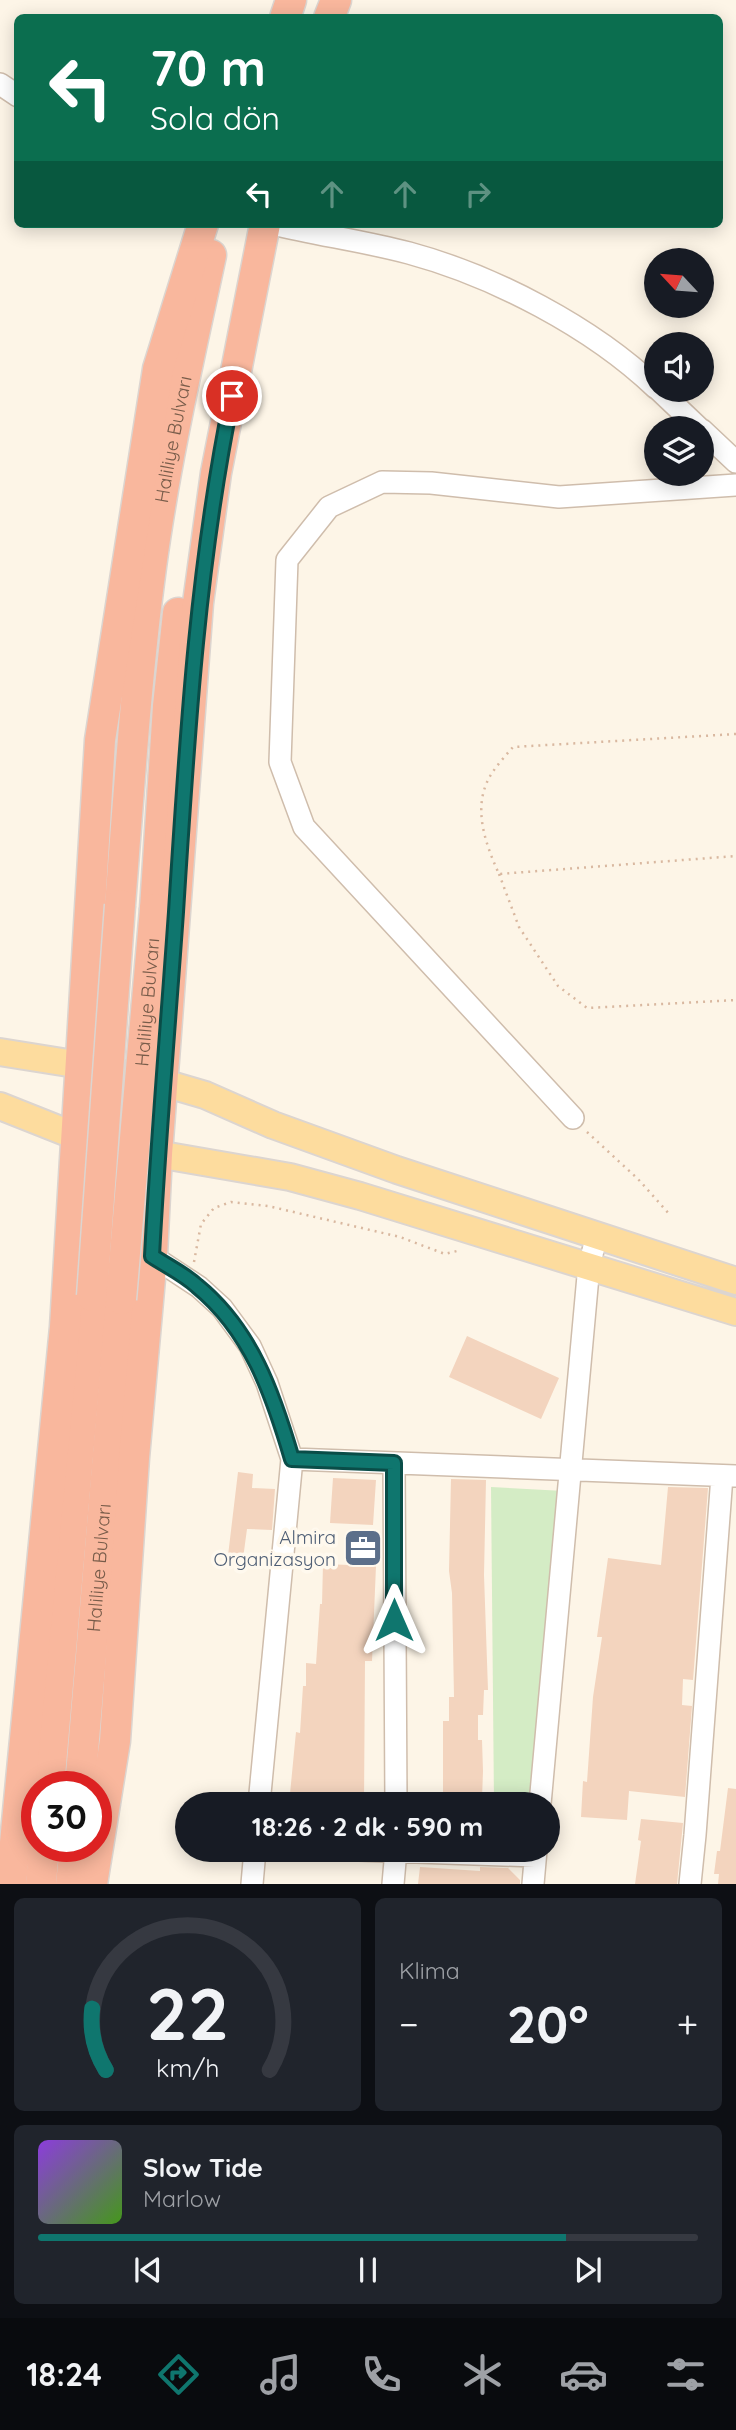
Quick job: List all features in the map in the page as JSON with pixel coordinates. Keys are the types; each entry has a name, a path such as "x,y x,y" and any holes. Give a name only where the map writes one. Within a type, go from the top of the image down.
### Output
{"highway":[{"path":"11,1884 65,1327 100,740 158,369 202,228"},
{"name":"Haliliye Bulvarı","path":"50,1771 92,1296 135,701 151,565 174,426 220,228"},
{"name":"Haliliye Bulvarı","path":"81,1771 155,909 168,706 182,570 212,411 244,268 256,228"},
{"path":"103,1884 116,1741 134,1458 152,1256 157,1154 198,603 216,473 264,228"},
{"path":"92,1884 116,1741"},
{"path":"17,1833 18,1884"},
{"path":"41,1884 43,1862"},
{"path":"71,1884 73,1862"}],"main road":[{"path":"0,1052 81,1065 205,1095 273,1125 384,1166 736,1281"},
{"path":"0,1106 78,1137 289,1177 589,1265 736,1312"}],"street":[{"path":"288,228 409,253 491,282 591,336 644,378"},
{"path":"672,402 687,416"},
{"path":"714,441 736,462"},
{"path":"573,1118 304,827 280,762 287,561 329,507 382,482 431,483 559,497 736,485"},
{"path":"541,1792 589,1265 597,1236"},
{"path":"152,1256 194,1283 222,1308 250,1346 267,1383 292,1459 260,1792"},
{"path":"292,1459 729,1476 690,1884"},
{"path":"394,1463 396,1792"},
{"path":"252,1884 254,1862"},
{"path":"393,1884 395,1862"},
{"path":"533,1884 535,1862"}],"path":[{"path":"736,734 513,747 491,774 480,803 486,845 519,927 558,986 587,1008 736,1000"},
{"path":"499,874 736,856"},
{"path":"573,1118 638,1179 671,1216"},
{"path":"194,1283 194,1260 201,1224 214,1208 230,1202 268,1206 400,1237 444,1254 460,1251 482,1233"}],"green space":[{"path":"491,1487 564,1491 534,1792 494,1792"}],"building":[{"path":"467,1336 559,1378 541,1419 449,1377"},
{"path":"238,1472 253,1474 252,1488 275,1489 272,1530 247,1529 242,1566 227,1564"},
{"path":"333,1478 376,1480 373,1525 330,1523"},
{"path":"451,1479 486,1480 484,1575 488,1690 484,1690 483,1715 478,1715 478,1740 482,1740 482,1792 443,1792 443,1721 449,1721 449,1697 454,1697 452,1593 449,1571"},
{"path":"668,1487 708,1488 693,1680 683,1679 682,1705 692,1706 685,1797 629,1791 627,1820 581,1817 583,1781 587,1782 593,1697 602,1637 597,1637 608,1558 661,1565"},
{"path":"323,1564 376,1566 372,1661 365,1661 364,1792 290,1792 296,1732 300,1733 303,1686 306,1686 306,1663 316,1664"},
{"path":"728,1788 736,1789 736,1884 718,1884 719,1874 714,1874 717,1851 720,1851"},
{"path":"641,1819 683,1823 677,1884 635,1884"},
{"path":"420,1867 480,1871 480,1867 508,1868 520,1880 520,1884 418,1884"}],"place":[{"name":"Almira Organizasyon","path":"363,1548"}],"route":[{"path":"232,396 216,473 198,603 157,1154 152,1256 194,1283 222,1308 250,1346 267,1383 292,1459 394,1463 394,1620"}]}
